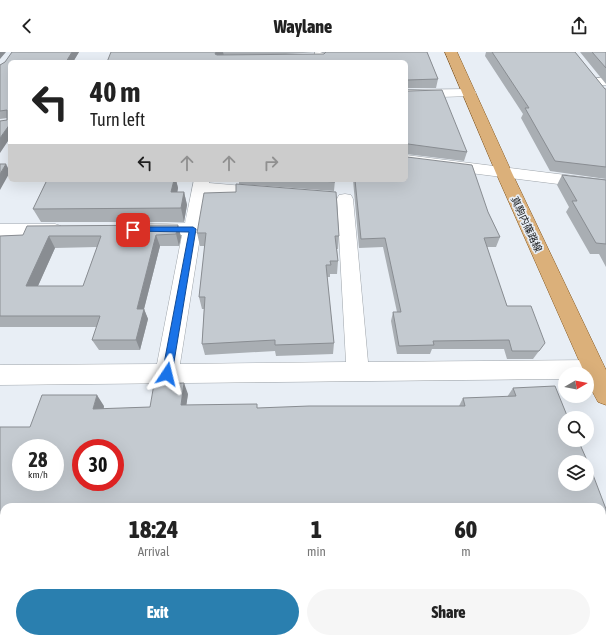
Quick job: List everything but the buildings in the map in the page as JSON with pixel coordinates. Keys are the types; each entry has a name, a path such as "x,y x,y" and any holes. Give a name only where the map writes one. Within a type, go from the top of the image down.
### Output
{"main road":[{"name":"真駒内篠路線","path":"451,52 593,367"},
{"name":"真駒内篠路線","path":"594,369 606,395"}],"street":[{"path":"586,70 601,82 606,95"},
{"path":"408,94 469,93"},
{"path":"408,160 606,185"},
{"path":"167,374 201,184 284,194"},
{"path":"340,195 358,372"},
{"path":"131,230 193,229"},
{"path":"0,230 69,230"},
{"path":"0,376 558,369"}],"route":[{"path":"133,230 193,229 167,374"}]}
